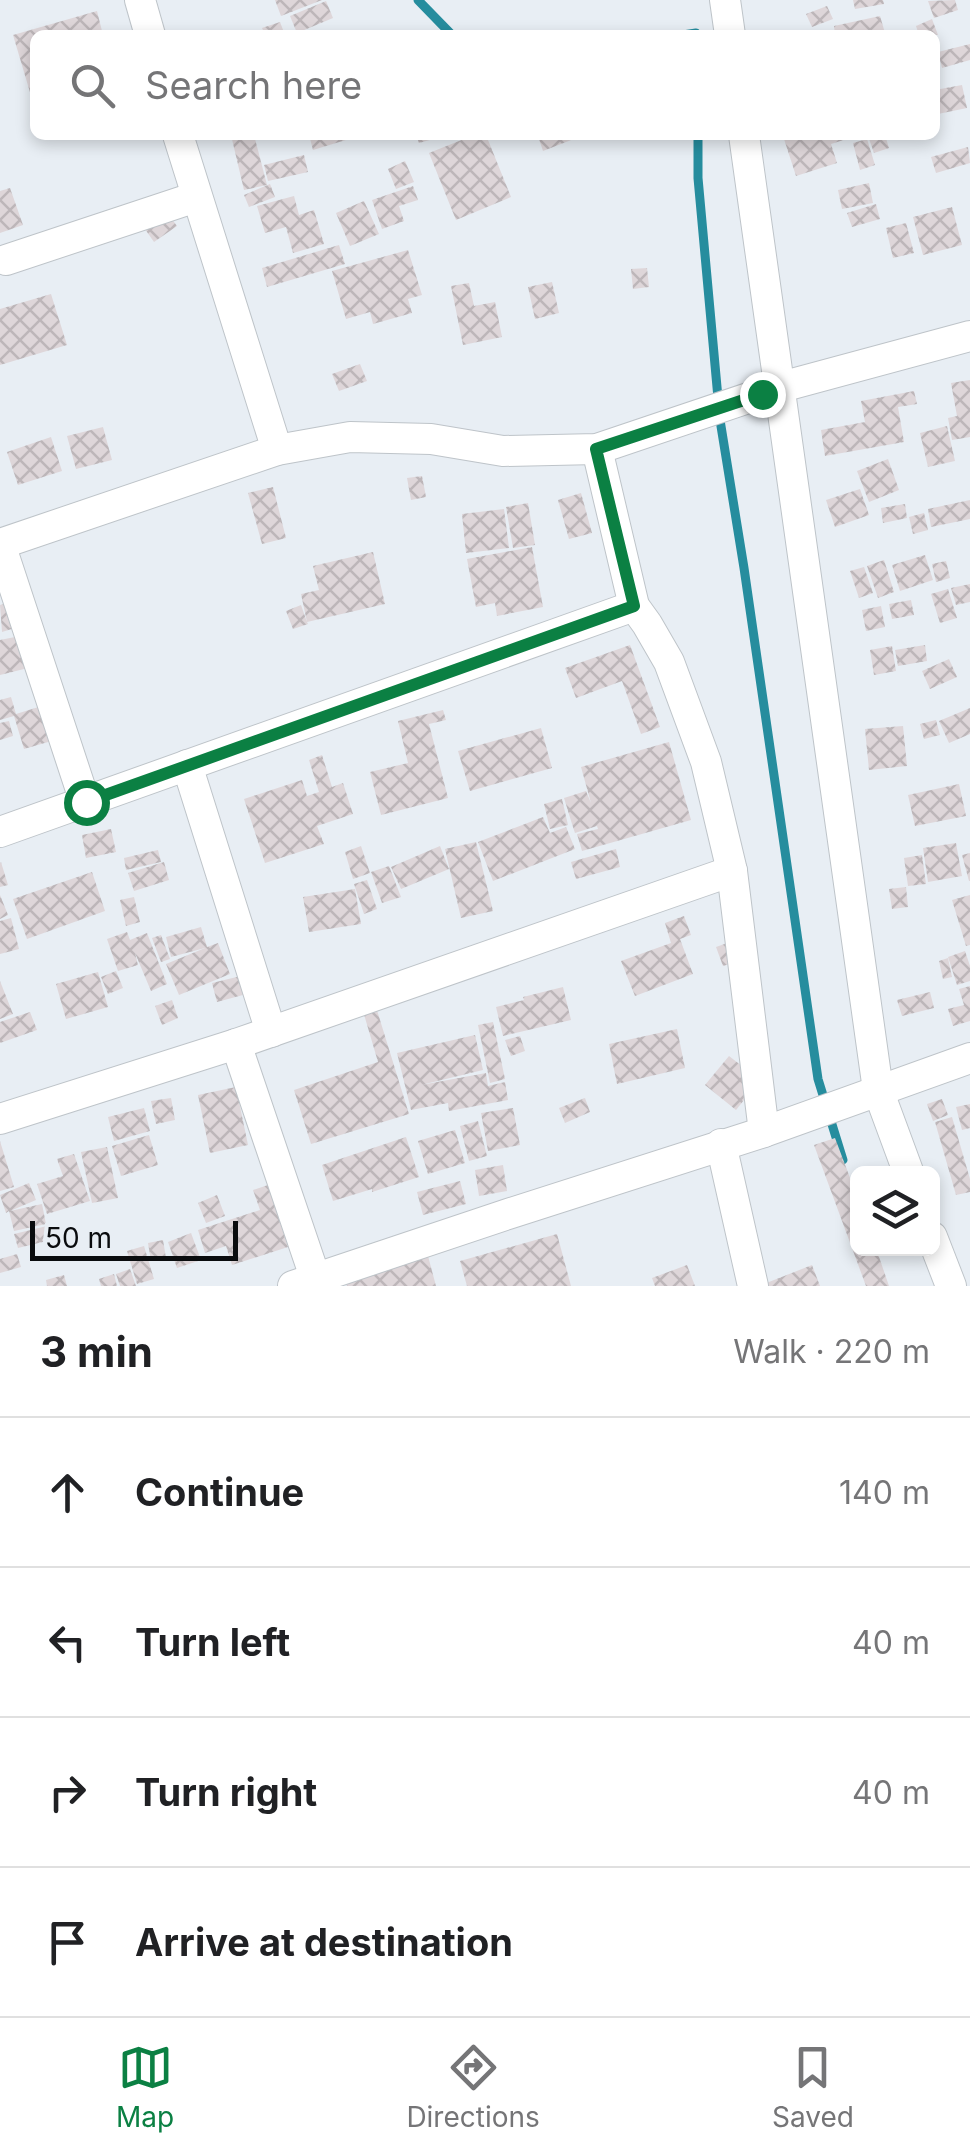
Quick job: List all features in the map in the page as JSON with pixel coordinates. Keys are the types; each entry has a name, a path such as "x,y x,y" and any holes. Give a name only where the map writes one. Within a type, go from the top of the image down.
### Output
{"street":[{"path":"140,0 149,30"},
{"path":"725,0 729,30"},
{"path":"179,140 277,450"},
{"path":"745,140 771,391 878,1090 906,1166"},
{"path":"2,260 196,197"},
{"path":"86,802 0,544 277,450 350,438 431,440 503,451 596,449 771,391 970,336"},
{"path":"596,449 634,606 670,662 706,762 732,871 774,1128"},
{"path":"0,832 634,606"},
{"path":"187,764 271,1032"},
{"path":"0,1119 236,1044 732,871"},
{"path":"236,1044 309,1283 774,1128 970,1058"},
{"path":"720,1144 753,1286"},
{"path":"940,1256 951,1286"}],"building":[{"path":"275,0 322,0 281,16"},
{"path":"853,0 883,0 884,4 855,9"},
{"path":"955,0 958,10 934,18 928,1"},
{"path":"326,1 333,18 296,30 290,16"},
{"path":"827,6 833,19 812,27 806,14"},
{"path":"97,11 102,30 30,30"},
{"path":"880,16 884,30 834,30 834,26"},
{"path":"932,19 936,30 917,30 916,26"},
{"path":"280,22 283,30 263,30"},
{"path":"30,30 30,92 13,35"},
{"path":"970,44 970,60 942,68 940,52"},
{"path":"962,85 967,108 940,114 940,89"},
{"path":"232,140 255,140 267,185 244,190"},
{"path":"310,140 346,140 313,150"},
{"path":"462,140 488,140 511,197 456,220 429,153"},
{"path":"539,140 571,140 543,151"},
{"path":"784,140 844,140 831,144 837,163 796,176"},
{"path":"867,140 875,165 860,170 853,143"},
{"path":"869,140 887,140 889,148 874,153"},
{"path":"968,147 970,163 936,173 931,157"},
{"path":"304,155 308,172 268,181 264,165"},
{"path":"405,161 414,182 396,189 388,169"},
{"path":"869,183 873,203 842,209 838,190"},
{"path":"270,184 275,197 249,207 244,195"},
{"path":"413,186 418,200 399,206 404,221 382,229 372,200"},
{"path":"10,188 23,225 0,233 0,191"},
{"path":"294,196 299,215 314,210 324,244 293,253 286,227 265,233 257,206"},
{"path":"364,201 379,234 350,246 336,213"},
{"path":"876,204 880,219 852,227 847,213"},
{"path":"162,206 177,226 154,242 140,222"},
{"path":"952,207 962,245 923,255 913,217"},
{"path":"906,223 914,253 893,258 886,228"},
{"path":"339,245 345,264 267,287 262,268"},
{"path":"408,250 422,295 408,299 412,313 373,324 370,312 346,319 332,271"},
{"path":"647,268 649,287 633,289 631,269"},
{"path":"552,282 559,313 535,319 528,287"},
{"path":"469,283 474,306 495,302 502,337 463,345 451,286"},
{"path":"51,294 67,345 0,365 0,309"},
{"path":"360,364 367,381 339,391 332,374"},
{"path":"970,380 970,437 952,440 948,418 957,416 951,383"},
{"path":"914,391 917,404 898,407 904,442 825,456 821,430 865,422 861,401"},
{"path":"947,426 955,461 928,467 920,433"},
{"path":"103,427 112,460 76,469 67,436"},
{"path":"51,437 62,471 18,485 7,452"},
{"path":"888,459 899,490 869,502 857,471"},
{"path":"422,476 426,497 411,500 407,478"},
{"path":"273,487 286,538 262,544 248,493"},
{"path":"860,489 869,515 835,527 826,500"},
{"path":"581,493 592,533 569,539 558,500"},
{"path":"970,500 970,519 931,527 928,509"},
{"path":"528,503 535,545 513,548 506,507"},
{"path":"905,504 907,518 883,523 881,508"},
{"path":"504,509 509,548 466,553 462,514"},
{"path":"924,513 928,530 913,534 909,517"},
{"path":"532,547 543,607 497,616 495,603 476,607 467,559"},
{"path":"373,552 385,604 307,622 301,594 319,590 313,566"},
{"path":"925,555 933,580 900,591 892,565"},
{"path":"884,560 894,592 878,598 867,566"},
{"path":"946,561 950,578 936,582 932,564"},
{"path":"864,567 873,593 859,598 850,571"},
{"path":"970,584 970,602 956,605 951,588"},
{"path":"948,589 957,618 940,623 931,594"},
{"path":"911,600 914,615 892,619 889,604"},
{"path":"9,602 18,627 2,632 0,605"},
{"path":"301,605 308,624 293,629 286,611"},
{"path":"881,606 885,627 866,631 862,610"},
{"path":"20,636 28,668 0,675 0,640"},
{"path":"630,645 660,727 641,734 622,681 576,698 565,668"},
{"path":"925,645 927,661 898,666 895,650"},
{"path":"892,646 896,671 874,675 870,650"},
{"path":"949,659 957,677 930,689 922,671"},
{"path":"11,697 16,714 45,705 55,740 24,749 14,716 0,720 0,700"},
{"path":"970,708 970,734 949,743 939,721"},
{"path":"443,710 446,720 429,724 448,798 381,815 370,772 408,763 398,721"},
{"path":"936,720 940,735 924,739 920,724"},
{"path":"9,721 13,736 0,740 0,723"},
{"path":"903,726 907,766 869,770 865,729"},
{"path":"541,728 552,768 470,791 458,751"},
{"path":"669,742 691,820 582,851 577,834 598,829 597,826 575,833 564,798 586,791 591,803 581,767"},
{"path":"322,755 332,787 343,783 353,814 317,826 324,844 265,863 244,799 302,780 307,796 319,792 309,760"},
{"path":"959,784 966,816 915,826 908,795"},
{"path":"562,799 568,825 550,829 544,804"},
{"path":"543,817 550,833 566,827 575,849 493,881 478,842"},
{"path":"111,829 116,852 86,858 82,835"},
{"path":"476,842 493,911 461,918 445,849"},
{"path":"956,843 962,876 928,882 923,848"},
{"path":"361,846 370,873 353,879 345,852"},
{"path":"440,846 449,869 401,889 391,867"},
{"path":"616,849 620,867 576,879 571,862"},
{"path":"158,850 161,862 126,870 124,858"},
{"path":"970,853 970,881 969,881 962,855"},
{"path":"922,855 926,884 908,886 904,858"},
{"path":"164,862 169,880 134,891 128,873"},
{"path":"0,863 8,885 0,887"},
{"path":"389,866 401,897 382,903 371,872"},
{"path":"92,872 105,911 27,939 13,899"},
{"path":"367,880 377,909 364,914 354,884"},
{"path":"906,887 908,907 892,909 889,889"},
{"path":"355,889 361,924 309,932 303,897"},
{"path":"0,895 8,915 0,919"},
{"path":"970,895 970,945 966,946 952,900"},
{"path":"134,897 140,922 126,926 120,900"},
{"path":"684,916 691,935 680,939 693,974 635,996 621,961 671,943 665,923"},
{"path":"11,918 19,949 0,954 0,921"},
{"path":"201,927 207,947 218,943 230,974 179,995 166,964 205,948 171,957 166,937"},
{"path":"127,932 130,940 147,933 167,984 151,991 135,953 138,965 118,971 107,939"},
{"path":"161,935 170,959 161,962 152,938"},
{"path":"730,942 736,962 723,966 716,947"},
{"path":"965,951 970,981 957,985 948,957"},
{"path":"948,958 952,977 943,979 939,961"},
{"path":"116,971 123,988 108,994 101,977"},
{"path":"98,972 108,1007 66,1019 56,984"},
{"path":"249,974 254,992 217,1002 212,983"},
{"path":"0,981 13,1014 0,1019"},
{"path":"970,986 970,1021 953,1026 948,1009 964,1005 959,989"},
{"path":"563,987 571,1020 503,1036 496,1007"},
{"path":"930,992 934,1008 902,1016 897,1000"},
{"path":"172,1000 178,1018 162,1025 155,1006"},
{"path":"376,1007 409,1114 311,1144 294,1090 378,1062 363,1011"},
{"path":"30,1012 37,1030 0,1043 0,1022"},
{"path":"493,1022 505,1079 490,1083 478,1025"},
{"path":"677,1029 685,1068 617,1084 609,1044"},
{"path":"475,1035 483,1070 421,1085 486,1073 488,1086 505,1082 508,1100 449,1111 448,1103 411,1110 397,1053"},
{"path":"520,1036 525,1051 511,1056 505,1040"},
{"path":"729,1056 760,1080 736,1110 705,1085"},
{"path":"236,1087 248,1145 210,1153 198,1095"},
{"path":"171,1098 175,1120 156,1124 151,1101"},
{"path":"585,1098 590,1112 565,1123 559,1108"},
{"path":"942,1099 948,1115 933,1121 927,1104"},
{"path":"970,1104 970,1128 962,1130 956,1107"},
{"path":"144,1108 150,1131 114,1141 108,1117"},
{"path":"513,1108 520,1145 488,1151 481,1113"},
{"path":"952,1117 970,1179 970,1192 956,1195 935,1122"},
{"path":"478,1121 487,1156 469,1161 460,1126"},
{"path":"455,1130 465,1163 428,1174 418,1141"},
{"path":"149,1135 158,1165 121,1176 112,1146"},
{"path":"406,1137 419,1177 333,1201 322,1165"},
{"path":"835,1138 850,1178 850,1243 814,1145"},
{"path":"0,1141 14,1187 0,1191"},
{"path":"107,1147 118,1198 92,1203 81,1152"},
{"path":"74,1154 90,1201 47,1214 37,1184 63,1176 57,1159"},
{"path":"503,1165 507,1191 479,1196 475,1170"},
{"path":"460,1181 466,1204 423,1215 417,1192"},
{"path":"29,1183 36,1200 10,1211 42,1204 46,1224 14,1231 0,1195"},
{"path":"268,1185 288,1247 232,1265 226,1246 205,1253 198,1230 260,1210 253,1190"},
{"path":"217,1195 225,1216 206,1223 198,1203"},
{"path":"47,1226 51,1240 18,1248 14,1234"},
{"path":"191,1233 201,1260 177,1268 168,1242"},
{"path":"557,1234 571,1286 467,1286 460,1261"},
{"path":"163,1240 166,1258 151,1261 148,1243"},
{"path":"144,1246 154,1279 137,1284 127,1251"},
{"path":"17,1254 21,1267 0,1273 0,1259"},
{"path":"428,1256 436,1286 347,1286 345,1278"},
{"path":"855,1256 879,1256 889,1286 866,1286"},
{"path":"687,1265 695,1286 655,1286 652,1278"},
{"path":"812,1265 820,1286 759,1286"},
{"path":"130,1269 136,1286 120,1286 116,1274"},
{"path":"114,1274 117,1286 101,1286 99,1279"},
{"path":"64,1275 67,1286 47,1286 46,1280"}],"waterway":[{"path":"418,0 447,30"},
{"path":"698,140 720,420 818,1079 843,1160"}],"route":[{"path":"86,802 634,606 596,449 762,394"}]}
